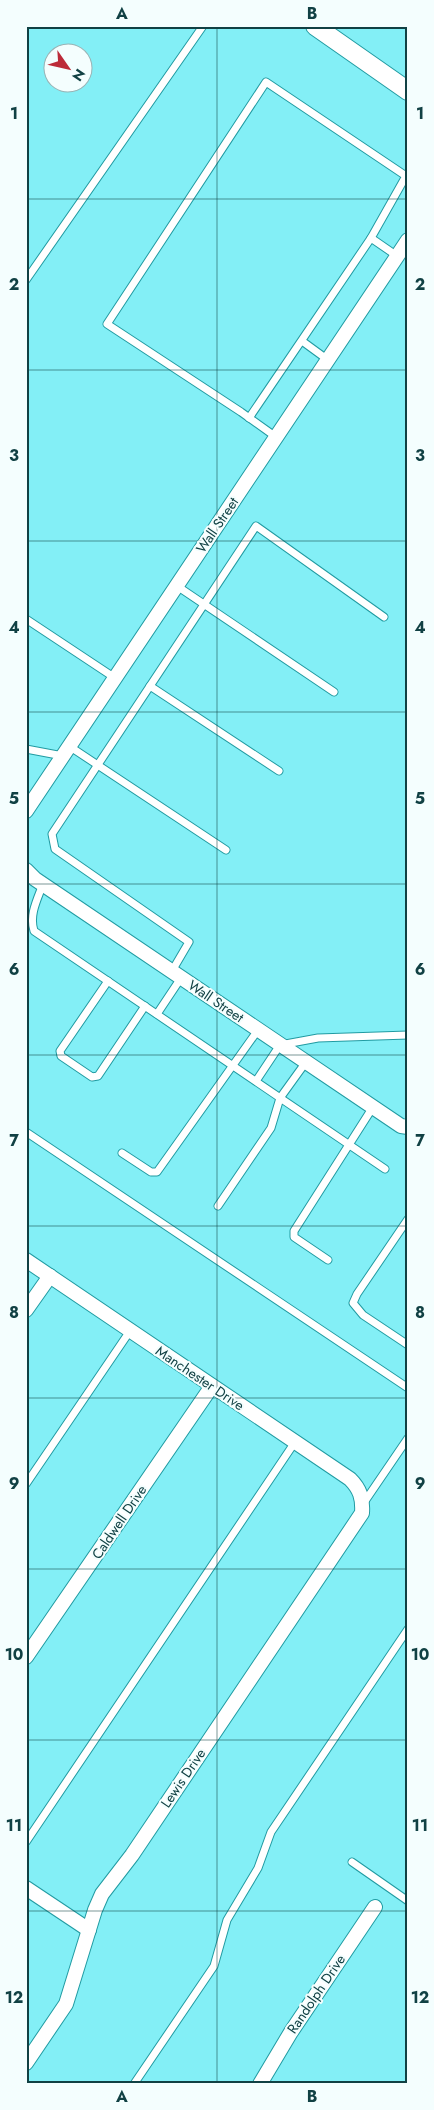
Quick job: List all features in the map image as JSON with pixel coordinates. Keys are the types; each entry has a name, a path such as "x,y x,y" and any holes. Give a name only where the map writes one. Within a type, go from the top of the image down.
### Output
{"street":[{"path":"315,26 408,91"},
{"name":"Wall Street","path":"26,811 408,240"},
{"name":"Wall Street","path":"26,870 43,884 258,1030 401,1126 408,1127"},
{"name":"Manchester Drive","path":"26,1260 350,1479 359,1489 363,1505"},
{"path":"26,1310 50,1276"},
{"name":"Caldwell Drive","path":"26,1657 212,1386"},
{"name":"Lewis Drive","path":"26,2064 66,2004 95,1910 102,1894 132,1855 362,1513 363,1505"},
{"path":"26,1888 89,1930"},
{"name":"Randolph Drive","path":"260,2084 291,2032 375,1907"}],"lane":[{"path":"26,280 202,26"},
{"path":"249,418 371,238 406,176 266,82 107,324 276,437"},
{"path":"371,238 397,256"},
{"path":"302,341 328,360"},
{"path":"157,1014 189,942 55,850 52,834 256,526 384,616"},
{"path":"177,586 334,692"},
{"path":"26,619 115,678"},
{"path":"150,686 279,771"},
{"path":"26,748 66,751 97,766 226,850"},
{"path":"43,884 33,911 32,925 34,931 385,1169"},
{"path":"108,981 60,1051 61,1056 92,1077 98,1076 145,1006"},
{"path":"122,1153 152,1172 157,1172 258,1030"},
{"path":"256,1081 280,1044 318,1038 408,1035"},
{"path":"218,1206 271,1128 280,1098 306,1062"},
{"path":"328,1260 294,1237 294,1231 373,1107"},
{"path":"26,1132 408,1388"},
{"path":"408,1219 353,1302 363,1315 408,1345"},
{"path":"26,1484 130,1331"},
{"path":"363,1505 408,1438"},
{"path":"26,1842 295,1442"},
{"path":"134,2084 214,1966 227,1920 258,1868 270,1832 408,1629"},
{"path":"352,1862 408,1901"}]}
